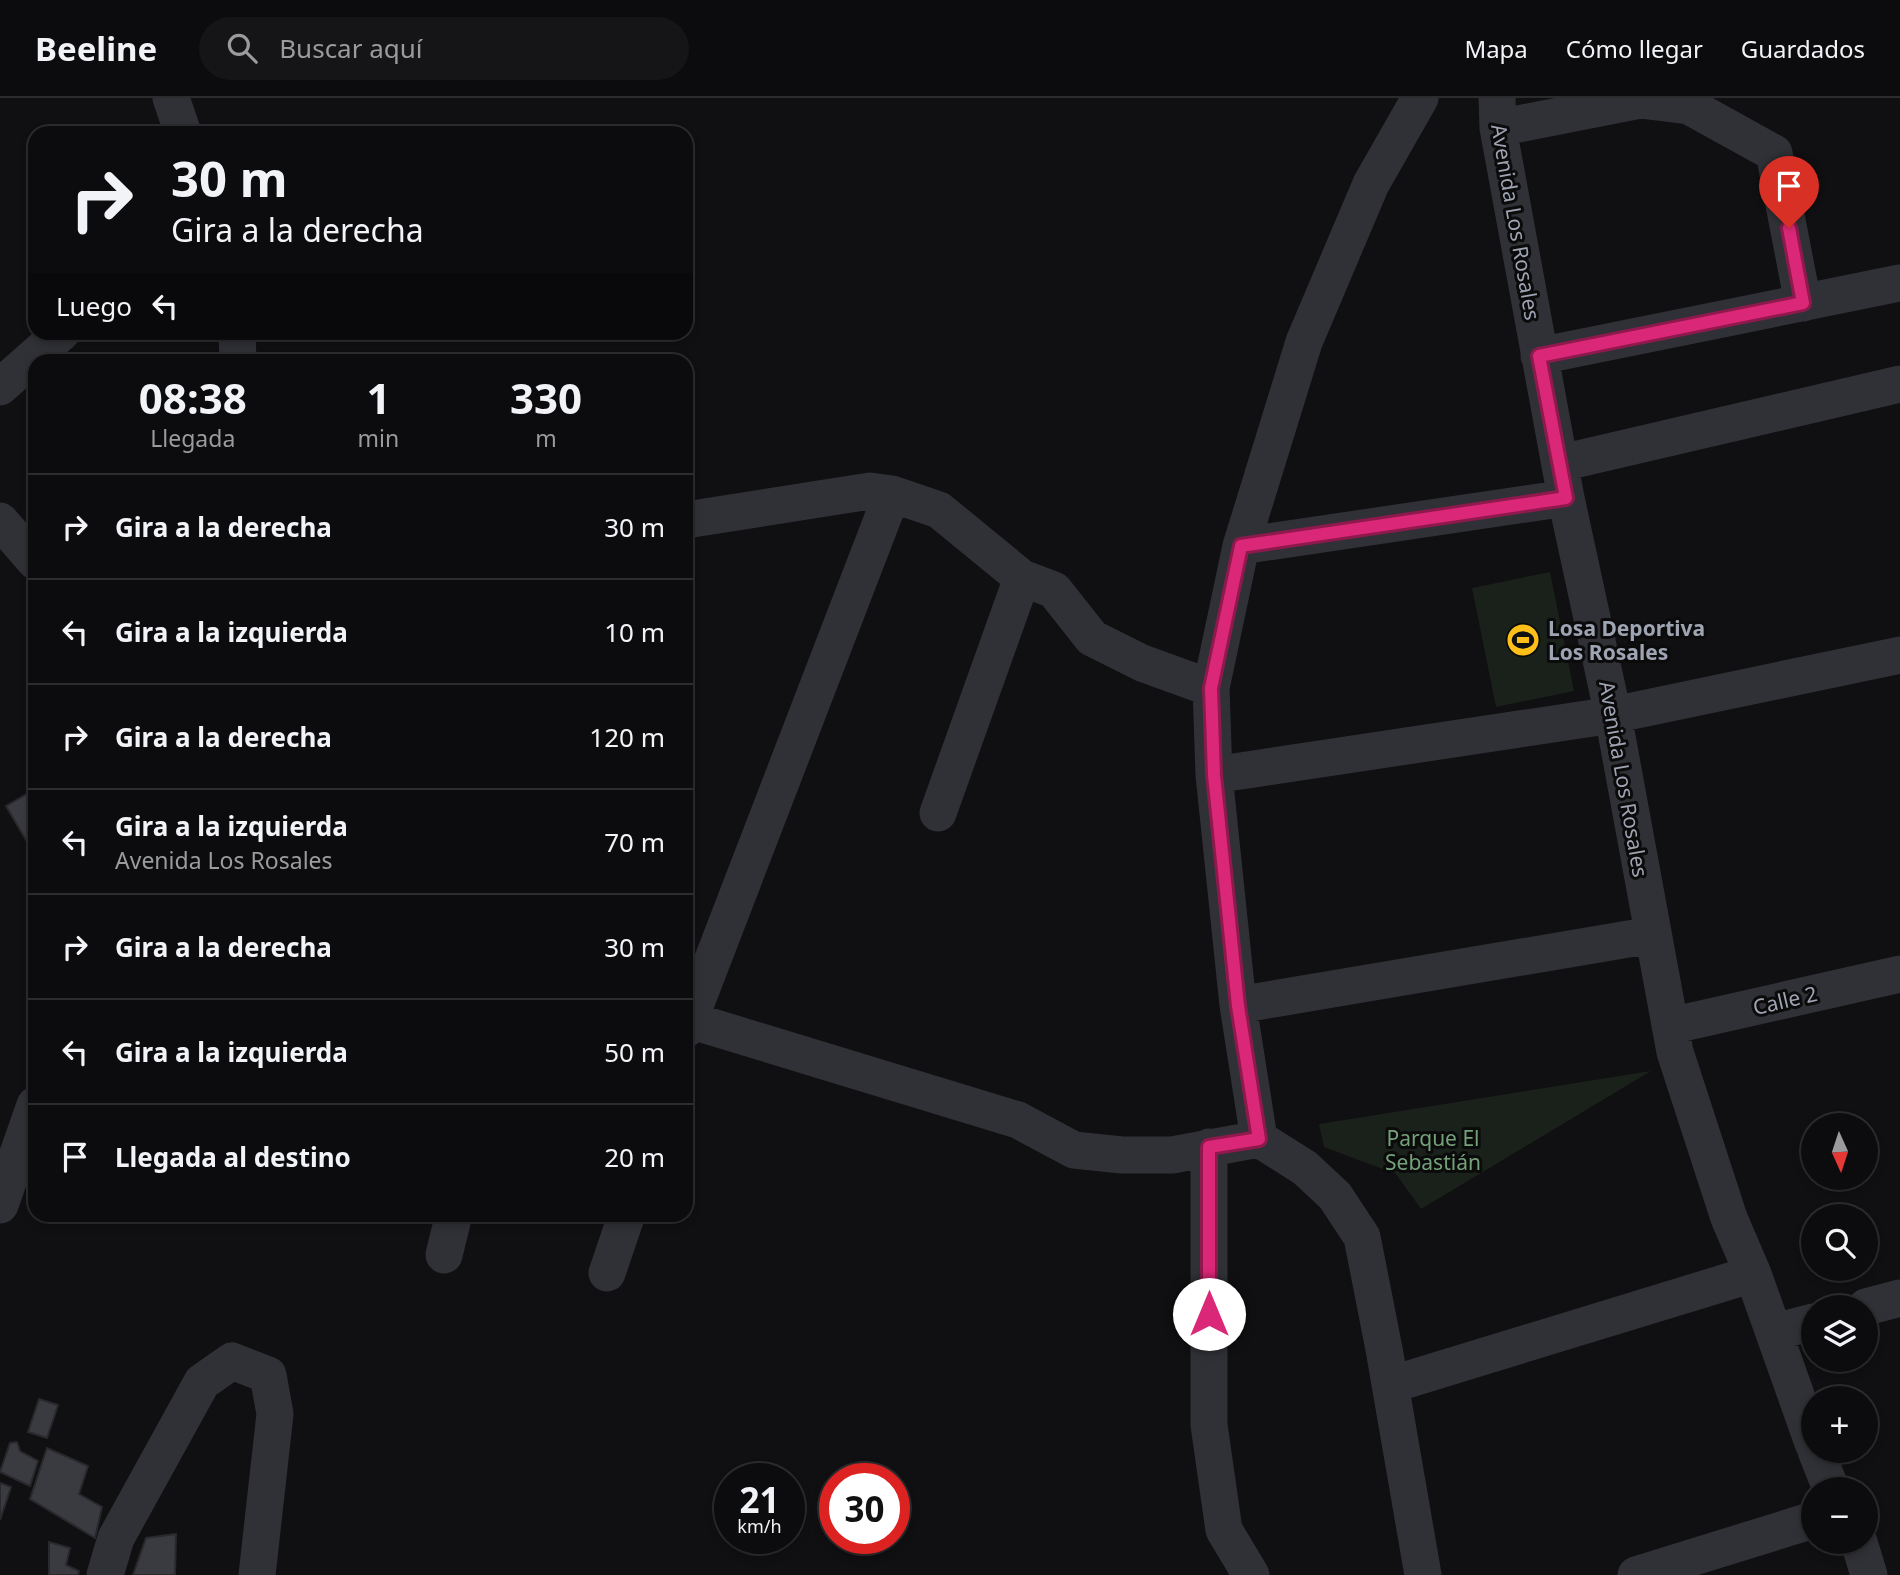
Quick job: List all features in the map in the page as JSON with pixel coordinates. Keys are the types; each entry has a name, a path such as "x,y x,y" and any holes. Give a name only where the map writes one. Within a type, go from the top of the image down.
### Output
{"street":[{"path":"171,98 181,126"},
{"path":"1259,1139 1238,1006 1214,775 1211,688 1241,546 1304,342 1371,184 1420,98"},
{"path":"1498,113 1640,100 1689,106 1774,153 1803,303"},
{"name":"Avenida Los Rosales","path":"1498,113 1539,356 1613,715 1675,1052 1729,1217 1753,1274 1801,1409"},
{"path":"1539,356 1900,283"},
{"path":"37,354 53,340"},
{"path":"0,387 28,362"},
{"path":"1241,546 1563,480 1900,384"},
{"path":"693,519 870,491 892,494 939,510 1022,578 1054,590 1092,638 1142,663 1211,688"},
{"path":"693,1008 892,494"},
{"path":"0,521 28,553"},
{"path":"938,813 1022,578"},
{"path":"1214,775 1613,715 1900,655"},
{"path":"1238,1006 1652,935"},
{"name":"Calle 2","path":"1670,1026 1900,974"},
{"path":"693,1025 1018,1120 1074,1150 1122,1155 1172,1155 1259,1139 1305,1168 1335,1196 1362,1237 1423,1575"},
{"path":"0,1205 28,1125"},
{"path":"1209,1147 1209,1426 1224,1530 1251,1575"},
{"path":"444,1255 452,1222"},
{"path":"607,1273 624,1222"},
{"path":"1390,1385 1753,1274"},
{"path":"1878,1304 1900,1298"},
{"path":"1774,1332 1801,1325"},
{"path":"105,1575 116,1538 202,1382 232,1361 268,1375 275,1414 257,1575"},
{"path":"1636,1575 1801,1524"},
{"path":"1863,1554 1869,1575"}],"green space":[{"name":"Losa Deportiva Los Rosales","path":"1550,572 1574,691 1496,707 1472,588"},
{"name":"Parque El Sebastián","path":"1651,1071 1421,1209 1396,1174 1324,1147 1319,1124"}],"building":[{"path":"28,793 26,840 6,806"},
{"path":"39,1399 58,1405 47,1438 28,1432"},
{"path":"17,1442 20,1451 38,1461 30,1486 0,1472 10,1443"},
{"path":"47,1448 88,1466 79,1494 102,1507 95,1538 30,1499"},
{"path":"0,1483 11,1487 0,1520"},
{"path":"176,1534 175,1575 133,1575 146,1538"},
{"path":"49,1542 70,1548 66,1565 79,1571 78,1575 49,1575"}],"place":[{"name":"Losa Deportiva Los Rosales","path":"1523,640"}],"route":[{"path":"1209,1314 1209,1147 1259,1139 1238,1006 1214,775 1211,688 1241,546 1566,498 1539,356 1803,303 1789,228"}]}
